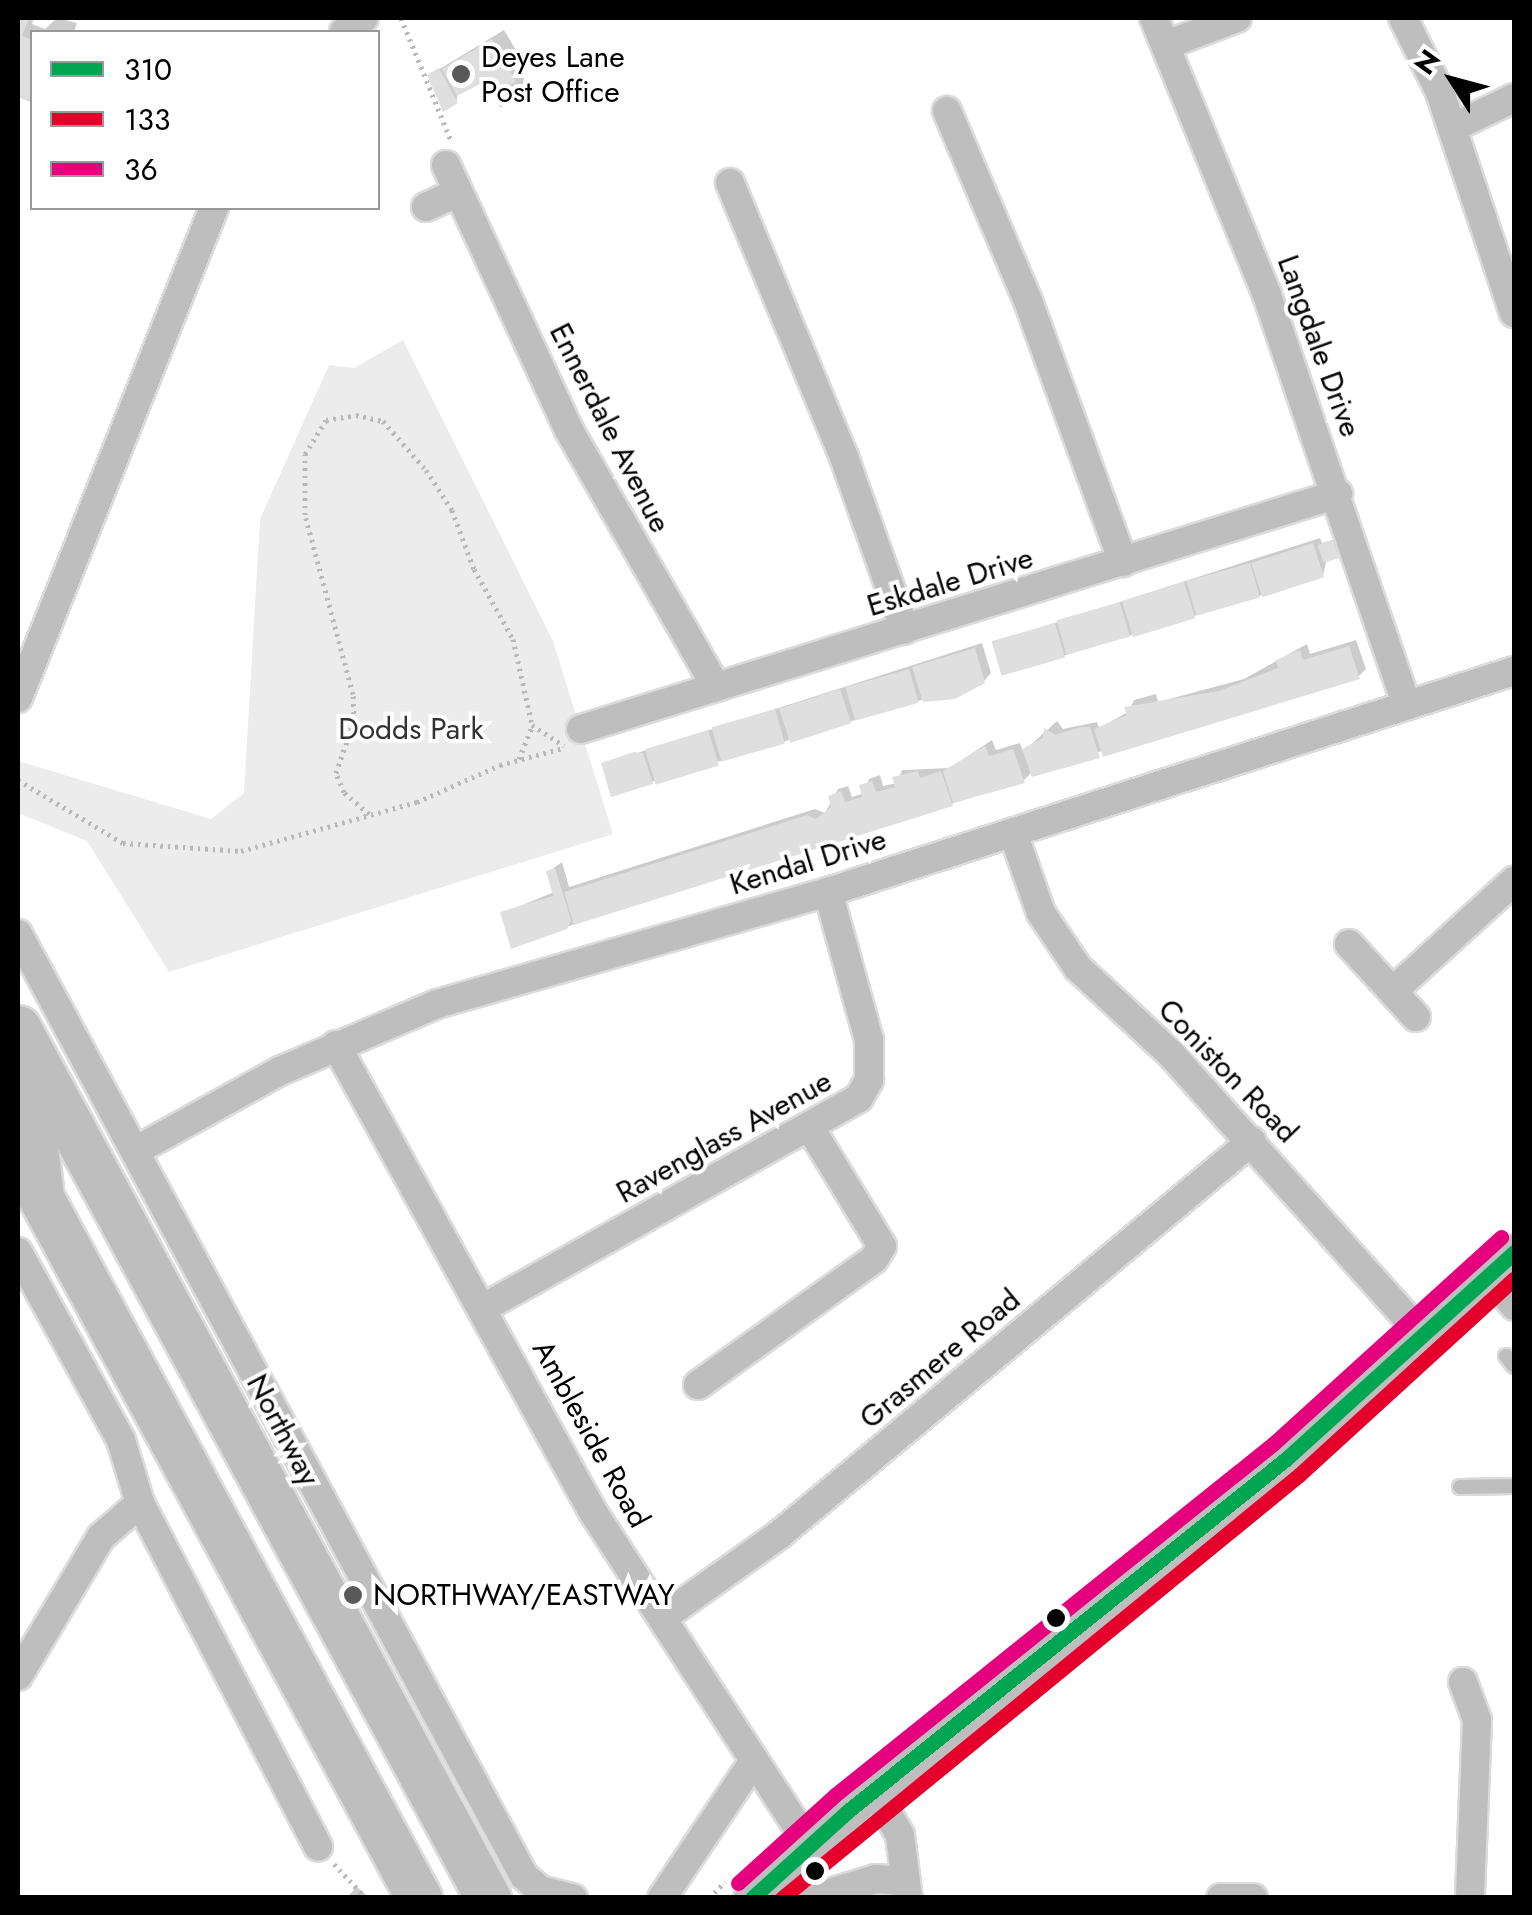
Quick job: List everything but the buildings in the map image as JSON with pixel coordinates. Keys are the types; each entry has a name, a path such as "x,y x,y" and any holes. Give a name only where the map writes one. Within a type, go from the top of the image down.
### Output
{"highway":[{"name":"Northway","path":"18,1028 488,1898"},
{"path":"18,1088 32,1124 42,1199"},
{"path":"18,1154 419,1898"}],"street":[{"name":"Langdale Drive","path":"1154,18 1338,494 1406,704"},
{"path":"1166,45 1237,18"},
{"path":"1403,18 1452,128 1514,313"},
{"path":"1452,128 1514,98"},
{"path":"947,111 1028,301 1123,562"},
{"name":"Ennerdale Avenue","path":"452,161 458,192 570,430 716,687"},
{"path":"730,183 844,457 905,630"},
{"path":"426,207 458,192"},
{"path":"18,698 213,210"},
{"name":"Eskdale Drive","path":"580,729 1338,494"},
{"name":"Kendal Drive","path":"135,1151 336,1045 438,1004 828,892 1514,671"},
{"name":"Coniston Road","path":"1014,833 1041,913 1062,948 1252,1141 1425,1338"},
{"path":"1393,992 1514,882"},
{"name":"Ravenglass Avenue","path":"485,1306 812,1129 859,1098 870,1069 828,892"},
{"name":"Northway","path":"18,934 524,1876 540,1890 573,1898"},
{"path":"1349,944 1416,1017"},
{"name":"Ambleside Road","path":"336,1045 485,1306 593,1512 809,1844"},
{"path":"698,1385 874,1259 882,1246 812,1129"},
{"name":"Grasmere Road","path":"662,1618 780,1534 1252,1141"},
{"path":"18,1252 122,1440 140,1502 318,1846"},
{"path":"751,1898 809,1844 1286,1459 1502,1265 1514,1306"},
{"path":"18,1676 102,1537 140,1502"},
{"path":"1463,1682 1477,1720 1470,1898"},
{"path":"662,1898 753,1762"},
{"path":"813,1898 876,1879 907,1890 900,1835 874,1791"},
{"path":"1221,1898 1253,1898"}],"lane":[{"path":"1460,1487 1514,1486"}],"path":[{"path":"401,18 452,161"},
{"path":"369,814 344,792 336,773 354,722 353,694 306,515 305,454 326,420 356,415 383,422 443,495 514,639 532,726 517,761"},
{"path":"18,780 74,809 105,836 189,852 241,852 369,814 567,746 532,726"},
{"path":"318,1846 366,1898"}],"green space":[{"name":"Dodds Park","path":"403,340 553,641 613,834 169,972 87,841 18,813 18,761 211,819 244,793 260,519 329,365 354,368"}],"transit line":[{"name":"36","path":"738,1883 835,1795 1273,1444 1501,1237"},
{"name":"310","path":"752,1898 848,1811 1286,1459 1514,1252"},
{"name":"133","path":"782,1898 1299,1475 1514,1279"}],"place":[{"name":"Deyes Lane Post Office","path":"461,74"},
{"name":"NORTHWAY/EASTWAY","path":"353,1595"}]}
